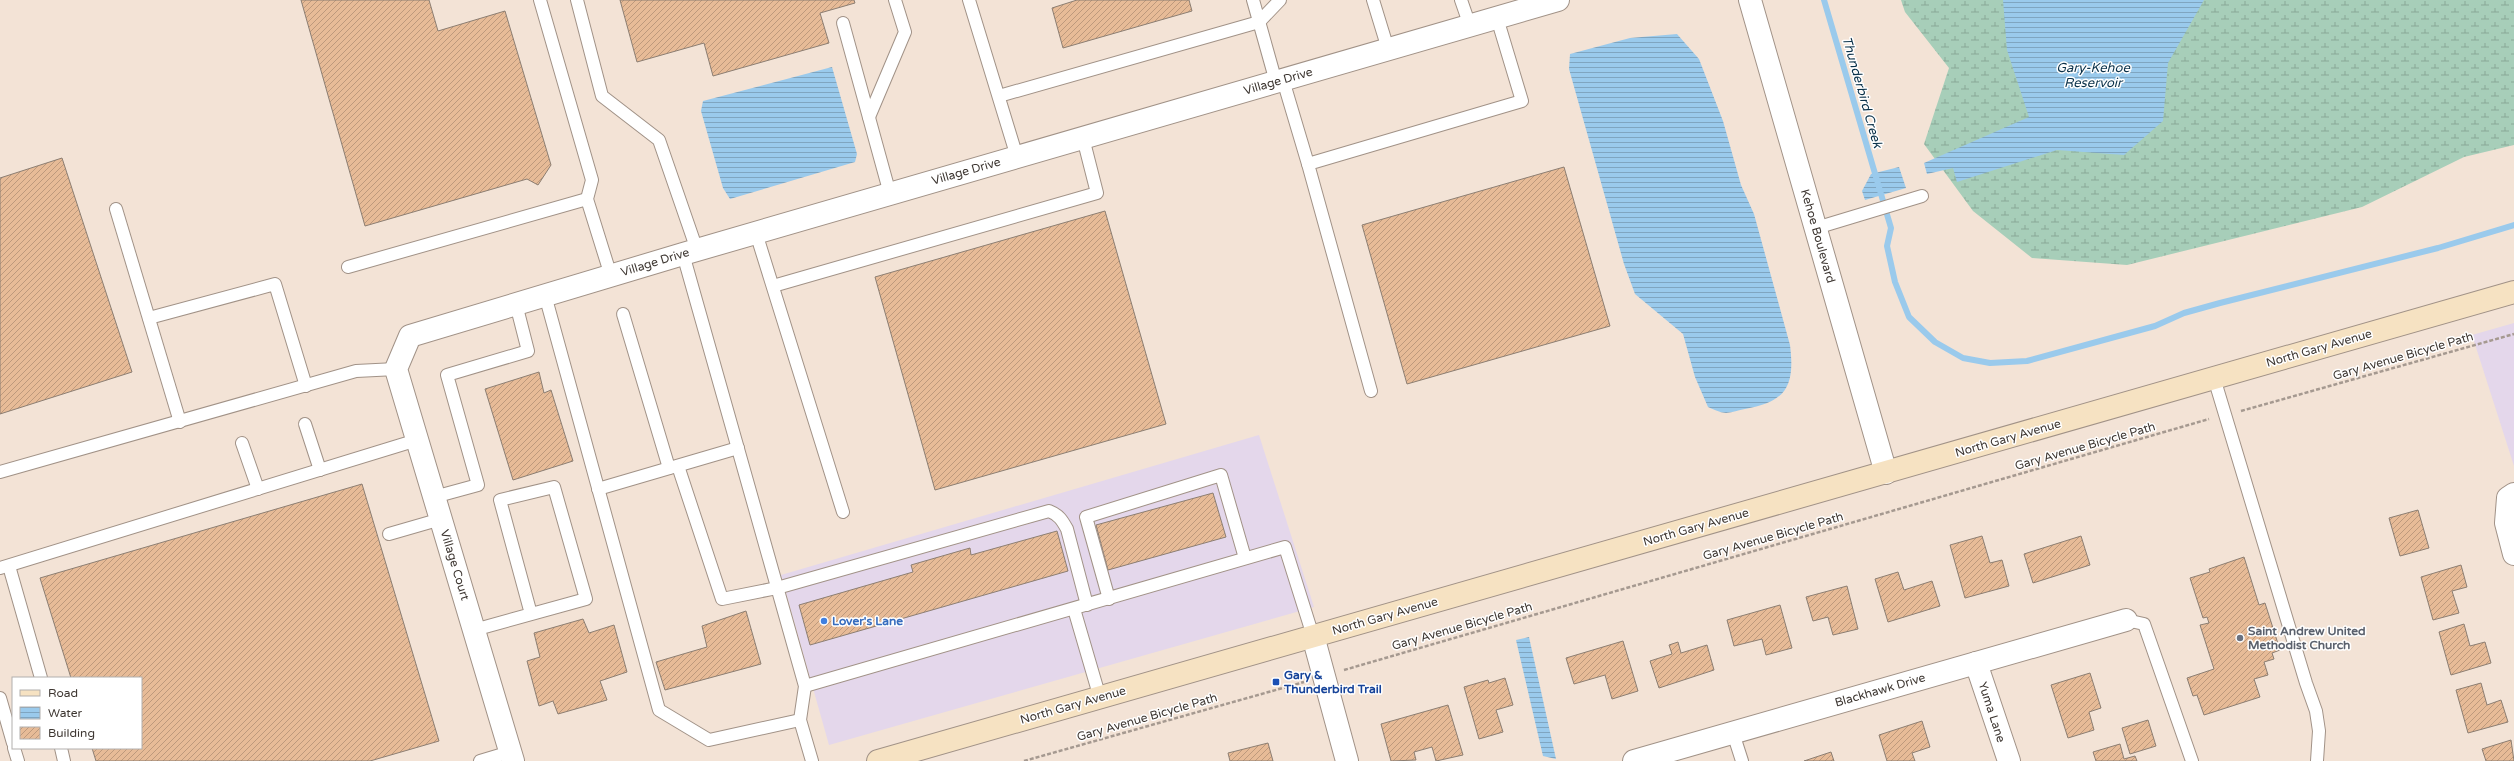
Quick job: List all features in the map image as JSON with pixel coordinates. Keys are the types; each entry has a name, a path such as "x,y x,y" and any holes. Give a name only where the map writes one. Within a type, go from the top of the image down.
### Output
{"street":[{"name":"Kehoe Boulevard","path":"1750,0 1886,473"},
{"name":"Village Drive","path":"396,369 410,336 690,252 1470,26 1547,2"},
{"name":"North Gary Avenue","path":"878,761 2514,292"},
{"name":"Village Court","path":"396,369 512,757"},
{"path":"2514,494 2508,498 2506,523 2514,554"},
{"name":"Blackhawk Drive","path":"1634,761 1678,755 1733,733 2126,620"},
{"path":"1313,636 1347,761"},
{"name":"Yuma Lane","path":"1976,663 2009,761"}],"lane":[{"path":"540,0 592,180 587,198 611,276"},
{"path":"577,0 602,96 658,140 690,252 738,448 805,686 800,720 812,761"},
{"path":"869,117 905,32 895,0"},
{"path":"969,0 1017,157"},
{"path":"1253,0 1259,22 1308,164 1371,391"},
{"path":"999,96 1259,22 1280,0"},
{"path":"1374,0 1388,49"},
{"path":"1461,0 1470,26"},
{"path":"1308,164 1522,101 1497,18"},
{"path":"843,23 890,194"},
{"path":"773,286 1097,193 1083,138"},
{"path":"1816,228 1922,196"},
{"path":"348,267 587,198"},
{"path":"116,209 180,422"},
{"path":"756,233 843,512"},
{"path":"149,318 275,284 306,386"},
{"path":"545,295 660,710 708,740 800,720"},
{"path":"434,496 478,484 447,375 528,351 516,304"},
{"path":"623,314 674,467 722,599 777,588 1049,511 1062,519 1067,529 1087,605"},
{"path":"0,472 356,371 396,369"},
{"path":"2214,378 2306,683 2316,711 2320,731 2317,761"},
{"path":"305,424 320,470"},
{"path":"41,677 4,567 417,440"},
{"path":"242,443 258,489"},
{"path":"598,489 738,448"},
{"path":"1109,598 1086,517 1221,475 1245,558"},
{"path":"474,630 532,614 586,598 554,487 500,500 532,614"},
{"path":"389,534 441,519"},
{"path":"805,686 1286,547 1313,636"},
{"path":"1074,609 1100,698"},
{"path":"2126,620 2144,624 2192,761"},
{"path":"0,698 12,740"},
{"path":"1733,733 1742,761"},
{"path":"14,749 18,761"},
{"path":"61,749 64,761"},
{"path":"480,761 512,757"}],"path":[{"name":"Gary Avenue Bicycle Path","path":"2252,408 2514,334"},
{"name":"Gary Avenue Bicycle Path","path":"1353,667 2199,422"},
{"name":"Gary Avenue Bicycle Path","path":"1024,761 1298,684"}],"shaded area":[{"path":"2514,323 2514,466 2472,335"},
{"path":"1259,435 1314,607 829,745 781,575"}],"green space":[{"path":"1901,0 2514,0 2514,145 2464,157 2362,207 2127,265 2032,258 1973,211 1924,144 1949,68 1905,12"}],"water":[{"name":"Gary-Kehoe Reservoir","path":"2003,0 2204,0 2168,63 2163,121 2124,155 2057,150 1957,182 1953,168 1927,174 1924,163 2029,117 2007,50"},
{"path":"1677,34 1699,59 1723,121 1741,185 1754,214 1790,345 1791,371 1789,381 1779,396 1770,402 1759,406 1726,413 1719,412 1708,407 1695,377 1683,334 1635,294 1624,264 1569,69 1570,54 1630,38"},
{"path":"832,67 857,154 855,162 730,199 723,188 701,111 703,101"},
{"path":"1899,167 1906,188 1865,200 1862,191 1871,174"},
{"path":"1529,637 1556,759 1543,756 1516,640"}],"building":[{"path":"301,0 429,0 438,31 505,11 551,165 538,185 527,179 365,226"},
{"path":"620,0 854,0 855,3 820,13 829,43 713,76 704,43 637,62"},
{"path":"1077,0 1189,0 1192,11 1063,48 1052,8"},
{"path":"62,158 132,372 0,414 0,178"},
{"path":"1564,167 1610,326 1407,384 1362,225"},
{"path":"1105,211 1166,424 935,490 875,277"},
{"path":"539,372 544,393 551,390 573,461 513,480 485,389"},
{"path":"362,484 439,741 370,761 96,761 92,749 142,749 142,677 71,677 40,578"},
{"path":"1213,493 1226,537 1108,570 1096,525"},
{"path":"2418,510 2429,548 2400,556 2389,518"},
{"path":"1057,531 1068,571 810,645 799,605 913,572 911,565 970,548 971,555"},
{"path":"1982,536 1990,563 2002,560 2009,586 1965,598 1950,545"},
{"path":"2081,536 2090,565 2033,583 2024,554"},
{"name":"Saint Andrew United Methodist Church","path":"2244,557 2259,605 2265,603 2280,650 2272,653 2274,659 2264,662 2268,675 2254,679 2260,697 2204,715 2197,695 2193,696 2187,678 2214,669 2200,625 2209,623 2207,617 2203,618 2190,578 2210,572 2209,569"},
{"path":"2461,565 2467,587 2452,591 2459,613 2433,620 2421,577"},
{"path":"1898,572 1904,590 1932,581 1940,606 1888,622 1875,579"},
{"path":"1847,586 1858,629 1833,635 1828,617 1813,621 1806,597"},
{"path":"1780,605 1792,648 1766,655 1762,639 1734,646 1727,620"},
{"path":"746,611 761,664 665,690 656,662 707,647 702,626"},
{"path":"583,619 589,633 614,625 627,672 600,681 607,700 558,714 553,701 539,706 527,661 540,657 534,633"},
{"path":"2464,624 2470,646 2485,642 2491,663 2451,675 2439,632"},
{"path":"1623,641 1638,691 1612,699 1605,675 1574,684 1566,658"},
{"path":"1678,642 1681,653 1707,645 1714,670 1659,688 1650,661 1672,654 1669,645"},
{"path":"2090,673 2101,708 2089,712 2094,730 2068,738 2051,685"},
{"path":"1505,678 1513,705 1496,710 1503,732 1479,739 1464,687 1488,680 1489,683"},
{"path":"2481,683 2487,705 2501,700 2508,722 2468,733 2456,690"},
{"path":"1448,705 1463,755 1436,761 1432,747 1414,752 1416,760 1391,761 1381,724"},
{"path":"2148,720 2156,746 2130,754 2122,728"},
{"path":"1922,721 1930,747 1912,753 1915,761 1887,761 1879,735"},
{"path":"2511,740 2514,761 2486,761 2482,749"},
{"path":"1268,743 1273,761 1230,761 1228,753"},
{"path":"2120,744 2124,759 2135,756 2137,761 2096,761 2093,752"},
{"path":"1831,752 1834,761 1804,761"}],"waterway":[{"name":"Thunderbird Creek","path":"1824,0 1891,228 1887,246 1895,282 1909,317 1935,342 1963,358 1990,363 2027,361 2155,326 2184,313 2438,248 2514,225"}],"place":[{"name":"Lover's Lane","path":"824,621"},
{"name":"Saint Andrew United Methodist Church","path":"2240,638"},
{"name":"Gary & Thunderbird Trail","path":"1276,682"}]}
